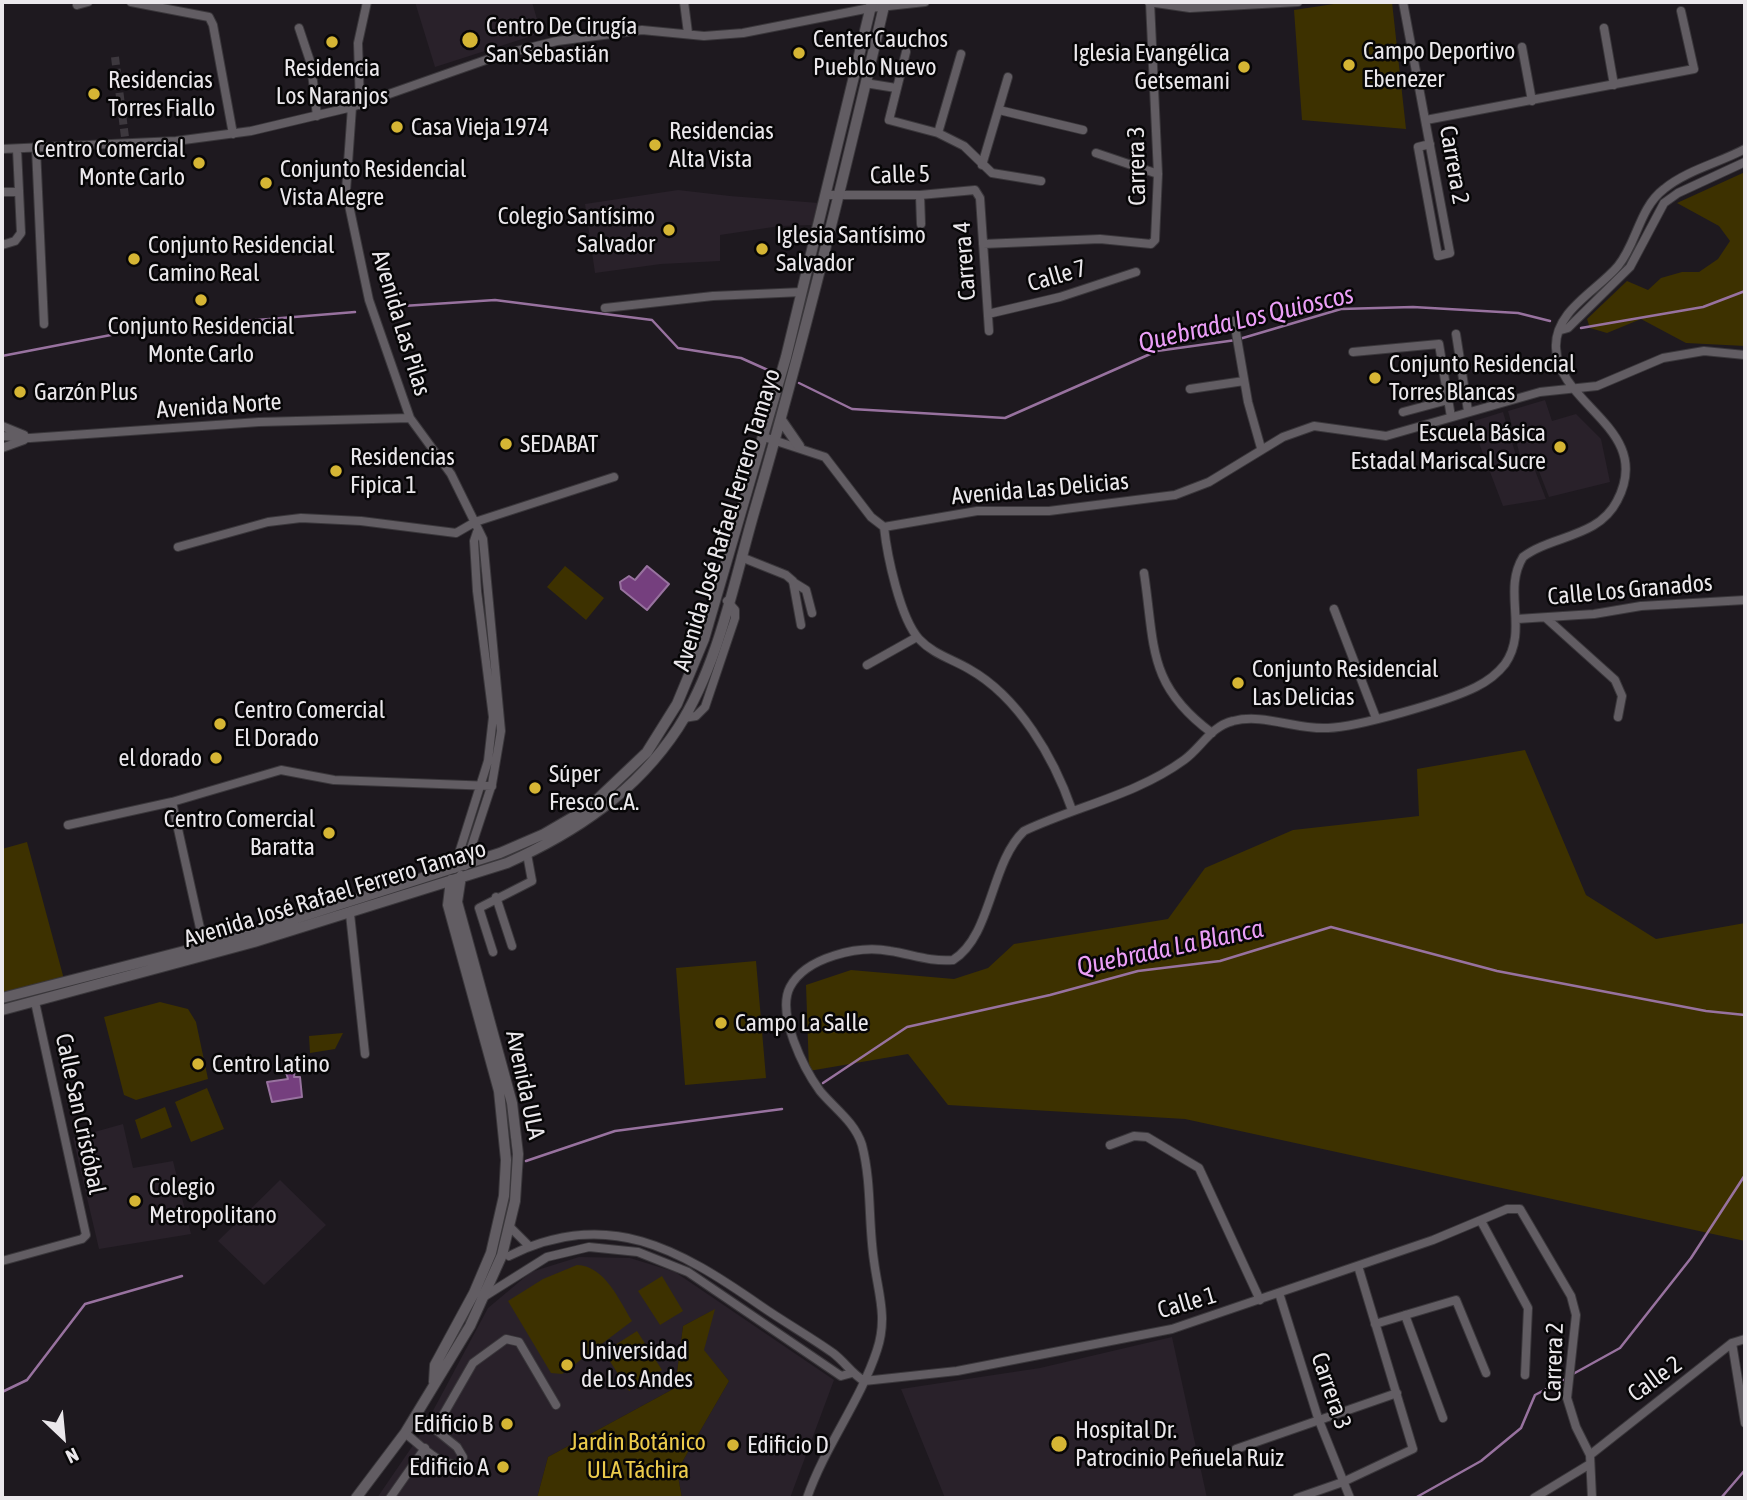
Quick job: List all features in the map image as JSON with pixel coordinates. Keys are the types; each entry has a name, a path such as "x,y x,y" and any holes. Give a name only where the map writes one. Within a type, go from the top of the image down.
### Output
{"street":[{"path":"77,5 88,2"},
{"path":"131,2 209,17 213,25 233,134"},
{"name":"Avenida Las Pilas","path":"367,2 358,43 356,106 346,191 352,224 369,300 410,418 451,474 475,522 477,532 483,539 485,589 500,707 499,755 492,786 465,866"},
{"path":"684,2 688,33"},
{"path":"2,149 125,140 176,141 233,134 356,106 500,55 557,41 642,30 704,36 743,33 871,5 925,2"},
{"path":"1150,2 1191,8 1298,2"},
{"name":"Carrera 3","path":"983,244 1100,239 1151,244 1157,237 1158,174 1150,2"},
{"name":"Carrera 2","path":"1403,2 1430,144 1418,146 1437,256 1450,253"},
{"name":"Avenida José Rafael Ferrero Tamayo","path":"2,998 204,946 465,866 564,824 604,794 647,752 677,704 695,665 764,437 802,292 865,83 884,4"},
{"name":"Avenida José Rafael Ferrero Tamayo","path":"2,1010 350,914 455,881 527,854 591,819 663,750 684,718 712,652 781,420 832,196 871,5"},
{"path":"1426,120 1693,69 1681,11"},
{"path":"1604,28 1614,85"},
{"path":"299,29 313,75 317,116"},
{"path":"1522,47 1532,101"},
{"path":"906,52 889,120 938,133 969,149 992,173 1041,181"},
{"path":"938,133 961,54"},
{"path":"982,165 1008,77"},
{"path":"865,83 896,88"},
{"path":"999,110 1083,130"},
{"path":"36,148 44,324"},
{"path":"2,245 15,241 21,233 17,149"},
{"path":"807,1498 825,1453 877,1352 884,1317 874,1261 865,1160 860,1141 842,1113 816,1083 794,1041 785,1004 790,988 810,968 836,955 888,950 942,961 953,960 962,955 981,921 1014,840 1024,831 1162,776 1187,758 1225,723 1246,719 1327,728 1376,718 1485,683 1504,665 1518,636 1514,603 1515,576 1523,557 1592,526 1616,502 1623,486 1624,466 1614,432 1573,388 1557,354 1560,323 1622,261 1654,197 1673,183 1745,149"},
{"path":"1096,153 1158,174"},
{"path":"1561,330 1568,328 1630,267 1664,203 1678,193 1745,162"},
{"name":"Calle 5","path":"832,196 920,195 975,190"},
{"name":"Carrera 4","path":"975,190 980,198 989,331"},
{"path":"2,192 18,192"},
{"path":"920,195 921,224"},
{"name":"Calle 7","path":"988,314 1060,297 1136,272"},
{"path":"605,308 702,297 802,292"},
{"path":"1234,321 1244,381 1261,448"},
{"path":"1456,334 1468,411"},
{"path":"1353,352 1439,344 1451,417"},
{"name":"Avenida Las Delicias","path":"884,527 977,511 1049,511 1175,495 1209,482 1261,448 1314,426 1386,436 1540,392 1597,386 1663,358 1704,351 1745,355"},
{"path":"1191,388 1244,381"},
{"path":"1403,412 1448,400"},
{"name":"Avenida Norte","path":"2,436 30,438 260,422 410,418"},
{"path":"781,420 799,446"},
{"path":"2,426 30,438"},
{"path":"764,437 799,446 825,457 871,517 884,527 886,546 904,609 917,637 936,653 970,669 1023,719 1050,757 1072,810"},
{"name":"Avenida Norte","path":"2,448 30,438"},
{"path":"178,547 268,522 301,518 361,521 456,533 475,522 614,477"},
{"name":"Avenida Las Pilas","path":"454,869 488,761 493,717 477,591 474,541 477,532"},
{"path":"741,557 786,575 806,590 812,613"},
{"path":"1144,573 1158,674 1182,708 1212,733"},
{"path":"793,581 801,625"},
{"name":"Calle Los Granados","path":"1517,619 1641,606 1745,600"},
{"path":"1334,609 1376,718"},
{"path":"1546,618 1620,688 1622,696 1618,717"},
{"path":"867,665 917,637"},
{"path":"68,825 172,802 281,770 334,780 492,786"},
{"path":"172,802 204,946"},
{"path":"493,952 480,908 496,897 532,881 527,854"},
{"name":"Avenida ULA","path":"356,1498 405,1433 433,1382 435,1365 474,1293 491,1253 504,1196 506,1135 499,1091 448,905 455,881 465,866"},
{"name":"Avenida ULA","path":"433,1382 444,1373 505,1256 515,1201 516,1129 506,1077 457,902 454,869"},
{"path":"496,897 512,946"},
{"path":"350,914 365,1054"},
{"name":"Calle San Cristóbal","path":"2,1261 82,1239 86,1235 35,1002"},
{"path":"1110,1145 1134,1136 1147,1137 1199,1168 1260,1300"},
{"name":"Carrera 2","path":"1507,1209 1520,1209 1524,1214 1571,1296 1576,1315 1567,1398 1576,1427 1590,1455 1592,1498"},
{"name":"Calle 1","path":"864,1381 957,1371 1172,1329 1358,1266 1507,1209"},
{"path":"1481,1221 1528,1308 1525,1375"},
{"path":"509,1226 529,1246"},
{"path":"505,1256 529,1246 587,1235 634,1239 666,1247 728,1282 849,1365 852,1373 864,1381"},
{"path":"485,1296 532,1264 589,1247 614,1248 651,1255 688,1272 841,1376 852,1373"},
{"path":"491,1253 532,1264"},
{"path":"1297,1498 1343,1482 1413,1449 1358,1266"},
{"name":"Carrera 3","path":"1279,1293 1318,1418 1350,1498"},
{"path":"1375,1324 1455,1300 1486,1373"},
{"path":"1405,1315 1443,1418"},
{"path":"435,1429 473,1363 506,1339 519,1342 556,1405"},
{"name":"Calle 2","path":"1590,1455 1732,1343 1745,1339"},
{"path":"1732,1343 1745,1423"},
{"path":"1236,1449 1318,1418 1397,1393"},
{"path":"405,1433 446,1463 453,1466 461,1463 462,1452 416,1414"},
{"path":"390,1498 425,1448"},
{"path":"1534,1498 1590,1464"}],"shaded area":[{"name":"Centro De Cirugía San Sebastián","path":"415,2 532,2 541,33 435,67"},
{"name":"Colegio Santísimo Salvador","path":"678,190 819,203 812,225 780,226 720,235 720,261 661,264 595,273 585,204"},
{"name":"Escuela Básica Estadal Mariscal Sucre","path":"1545,400 1552,421 1576,414 1601,439 1610,482 1549,497 1533,456 1521,459 1508,411"},
{"path":"1503,412 1518,462 1531,460 1546,499 1503,506 1471,422"},
{"path":"647,566 669,584 647,610 621,589 620,582 629,576 635,580"},
{"path":"291,1066 295,1068 294,1077 300,1077 302,1097 272,1102 267,1082 288,1079 285,1069"},
{"name":"Colegio Metropolitano","path":"123,1124 133,1168 173,1161 191,1234 99,1249 73,1138"},
{"path":"280,1180 326,1225 264,1285 218,1241"},
{"name":"Universidad de Los Andes","path":"579,1257 630,1258 675,1272 834,1380 790,1498 682,1498 677,1471 729,1381 703,1350 714,1310 683,1326 675,1388 548,1457 537,1498 377,1498 420,1435 488,1308 531,1272"},
{"name":"Hospital Dr. Patrocinio Peñuela Ruiz","path":"1172,1337 1207,1498 945,1498 901,1389 1040,1368"}],"green space":[{"name":"Campo Deportivo Ebenezer","path":"1347,2 1392,2 1406,129 1302,120 1294,10"},
{"path":"1745,172 1745,346 1686,343 1641,319 1607,333 1590,328 1587,319 1627,281 1648,290 1661,278 1682,272 1699,272 1718,259 1730,241 1719,226 1677,203"},
{"path":"565,566 604,598 586,620 547,587"},
{"path":"1525,750 1586,895 1656,939 1745,923 1745,1241 1185,1119 948,1105 908,1054 809,1071 806,985 851,970 954,979 988,968 1014,944 1168,919 1205,868 1293,830 1419,816 1417,769"},
{"path":"27,842 65,983 2,1000 2,849"},
{"name":"Campo La Salle","path":"756,961 766,1078 685,1085 676,968"},
{"path":"160,1002 188,1009 196,1022 208,1079 136,1100 124,1095 104,1017"},
{"path":"343,1033 335,1049 310,1053 309,1036"},
{"path":"207,1088 224,1129 191,1142 175,1102"},
{"path":"165,1107 172,1127 141,1139 135,1120"},
{"path":"577,1265 596,1271 603,1278 632,1321 562,1374 551,1373 508,1301 543,1279"},
{"path":"662,1276 683,1311 660,1325 638,1291"},
{"name":"Jardín Botánico ULA Táchira","path":"715,1309 704,1350 729,1381 677,1471 682,1498 537,1498 548,1457 675,1388 683,1326"},
{"path":"637,1331 662,1370 629,1391 604,1352"}],"waterway":[{"name":"Quebrada Los Quioscos","path":"1581,328 1703,307 1745,291"},
{"name":"Quebrada Los Quioscos","path":"403,306 495,300 652,320 678,348 741,358 770,371"},
{"name":"Quebrada Los Quioscos","path":"799,383 852,409 1005,418 1157,351 1236,340 1341,309 1413,307 1518,313 1550,321"},
{"name":"Quebrada Los Quioscos","path":"245,321 355,312"},
{"name":"Quebrada Los Quioscos","path":"2,356 116,334"},
{"name":"Quebrada La Blanca","path":"823,1083 907,1027 1050,995 1138,971 1220,961 1331,927 1497,971 1706,1011 1745,1015"},
{"name":"Quebrada La Blanca","path":"526,1161 615,1131 782,1109"},
{"path":"1573,1374 1620,1348 1691,1258 1745,1175"},
{"name":"Quebrada La Blanca","path":"2,1392 27,1380 85,1304 182,1276"},
{"path":"1415,1498 1481,1461 1521,1428 1535,1395 1567,1378"},
{"path":"1721,1498 1745,1470"}],"tunnel":[{"path":"115,57 125,137"}],"place":[{"name":"Centro De Cirugía San Sebastián","path":"470,40"},
{"name":"Residencia Los Naranjos","path":"332,42"},
{"name":"Center Cauchos Pueblo Nuevo","path":"799,53"},
{"name":"Campo Deportivo Ebenezer","path":"1349,65"},
{"name":"Iglesia Evangélica Getsemani","path":"1244,67"},
{"name":"Residencias Torres Fiallo","path":"94,94"},
{"name":"Casa Vieja 1974","path":"397,127"},
{"name":"Residencias Alta Vista","path":"655,145"},
{"name":"Centro Comercial Monte Carlo","path":"199,163"},
{"name":"Conjunto Residencial Vista Alegre","path":"266,183"},
{"name":"Colegio Santísimo Salvador","path":"669,230"},
{"name":"Iglesia Santísimo Salvador","path":"762,249"},
{"name":"Conjunto Residencial Camino Real","path":"134,259"},
{"name":"Conjunto Residencial Monte Carlo","path":"201,300"},
{"name":"Conjunto Residencial Torres Blancas","path":"1375,378"},
{"name":"Garzón Plus","path":"20,392"},
{"name":"SEDABAT","path":"506,444"},
{"name":"Escuela Básica Estadal Mariscal Sucre","path":"1560,447"},
{"name":"Residencias Fipica 1","path":"336,471"},
{"name":"Conjunto Residencial Las Delicias","path":"1238,683"},
{"name":"Centro Comercial El Dorado","path":"220,724"},
{"name":"el dorado","path":"216,758"},
{"name":"Súper Fresco C.A.","path":"535,788"},
{"name":"Centro Comercial Baratta","path":"329,833"},
{"name":"Campo La Salle","path":"721,1023"},
{"name":"Centro Latino","path":"198,1064"},
{"name":"Colegio Metropolitano","path":"135,1201"},
{"name":"Universidad de Los Andes","path":"567,1365"},
{"name":"Edificio B","path":"507,1424"},
{"name":"Hospital Dr. Patrocinio Peñuela Ruiz","path":"1059,1444"},
{"name":"Edificio D","path":"733,1445"},
{"name":"Edificio A","path":"503,1467"}]}
